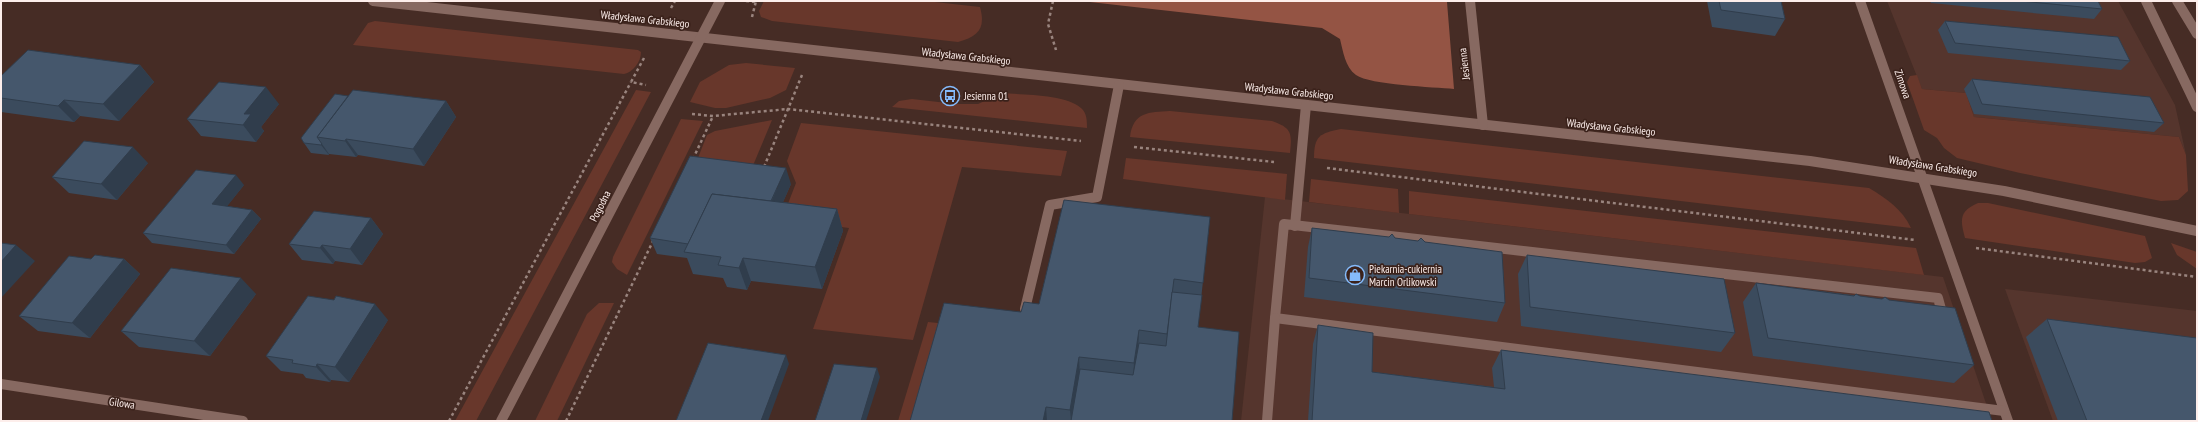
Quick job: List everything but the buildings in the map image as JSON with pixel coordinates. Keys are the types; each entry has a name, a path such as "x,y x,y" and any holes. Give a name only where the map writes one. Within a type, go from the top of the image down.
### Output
{"street":[{"name":"Władysława Grabskiego","path":"373,1 1810,161 1922,176 2140,218 2197,231"},
{"name":"Pogodna","path":"501,421 720,1"},
{"name":"Jesienna","path":"1470,1 1483,124"},
{"name":"Zimowa","path":"1860,1 2006,416"},
{"path":"2146,1 2197,107"},
{"path":"2177,1 2197,34"},
{"path":"1025,309 1050,205 1097,197 1118,85"},
{"path":"1295,226 1306,105"},
{"path":"1267,421 1284,224 1938,298 1947,328"},
{"path":"1275,318 2006,416"},
{"name":"Gilowa","path":"1,384 243,421"}],"path":[{"path":"744,1 756,1"},
{"path":"761,173 813,50"},
{"path":"449,421 631,82"},
{"path":"788,108 1088,141"},
{"path":"689,166 713,116"},
{"path":"1127,146 1714,214 2192,275 2197,277"},
{"path":"566,421 655,237"}],"shaded area":[{"path":"764,1 926,1 980,7 982,21 979,30 975,34 958,42 772,21 761,17 759,11"},
{"path":"1081,1 1447,2 1454,89 1374,81 1356,75 1349,68 1343,54 1340,39 1322,28"},
{"path":"1887,1 2118,1 2175,105 2186,155 2179,137 1974,117 1966,93 1922,89"},
{"path":"375,21 638,50 641,52 641,56 633,69 624,74 353,45 368,23"},
{"path":"746,63 795,68 786,90 770,98 726,108 715,108 690,102 700,82 729,65"},
{"path":"1917,75 1922,89 1966,93 1974,117 2179,137 2186,155 2188,191 2178,200 2161,201 2020,173 1957,158 1944,148 1937,138 1924,130 1907,82 1910,76"},
{"path":"636,90 651,92 476,421 455,421"},
{"path":"1002,93 1055,98 1074,103 1081,108 1086,115 1087,128 892,107 899,101 912,99 956,104 978,104"},
{"path":"1170,111 1272,121 1284,126 1289,132 1291,141 1290,153 1130,137 1132,129 1138,118 1149,113"},
{"path":"681,119 703,121 627,275 617,269 612,262 613,257"},
{"path":"772,120 749,175 696,163 707,135 715,131"},
{"path":"801,123 1067,151 1061,176 962,167 913,340 813,329 849,228 782,219 796,183 787,161"},
{"path":"1341,129 1869,188 1882,196 1899,210 1911,228 1314,158 1317,140 1323,134"},
{"path":"1126,158 1287,174 1285,200 1123,179"},
{"path":"1311,179 1398,189 1399,213 1309,202"},
{"path":"1409,191 1916,248 1924,275 1409,214"},
{"path":"1265,197 1943,277 1992,421 1241,421"},
{"path":"1978,203 1988,203 2145,236 2152,258 2145,262 2135,263 1965,238 1962,226 1962,217 1967,209"},
{"path":"2171,243 2197,252 2197,269 2177,255"},
{"path":"2005,289 2197,311 2197,421 2053,421"},
{"path":"599,303 614,303 557,421 535,421 587,314"},
{"path":"928,322 948,324 921,421 898,421"}],"place":[{"name":"Jesienna 01","path":"950,96"},
{"name":"Piekarnia-cukiernia Marcin Orlikowski","path":"1355,275"}]}
